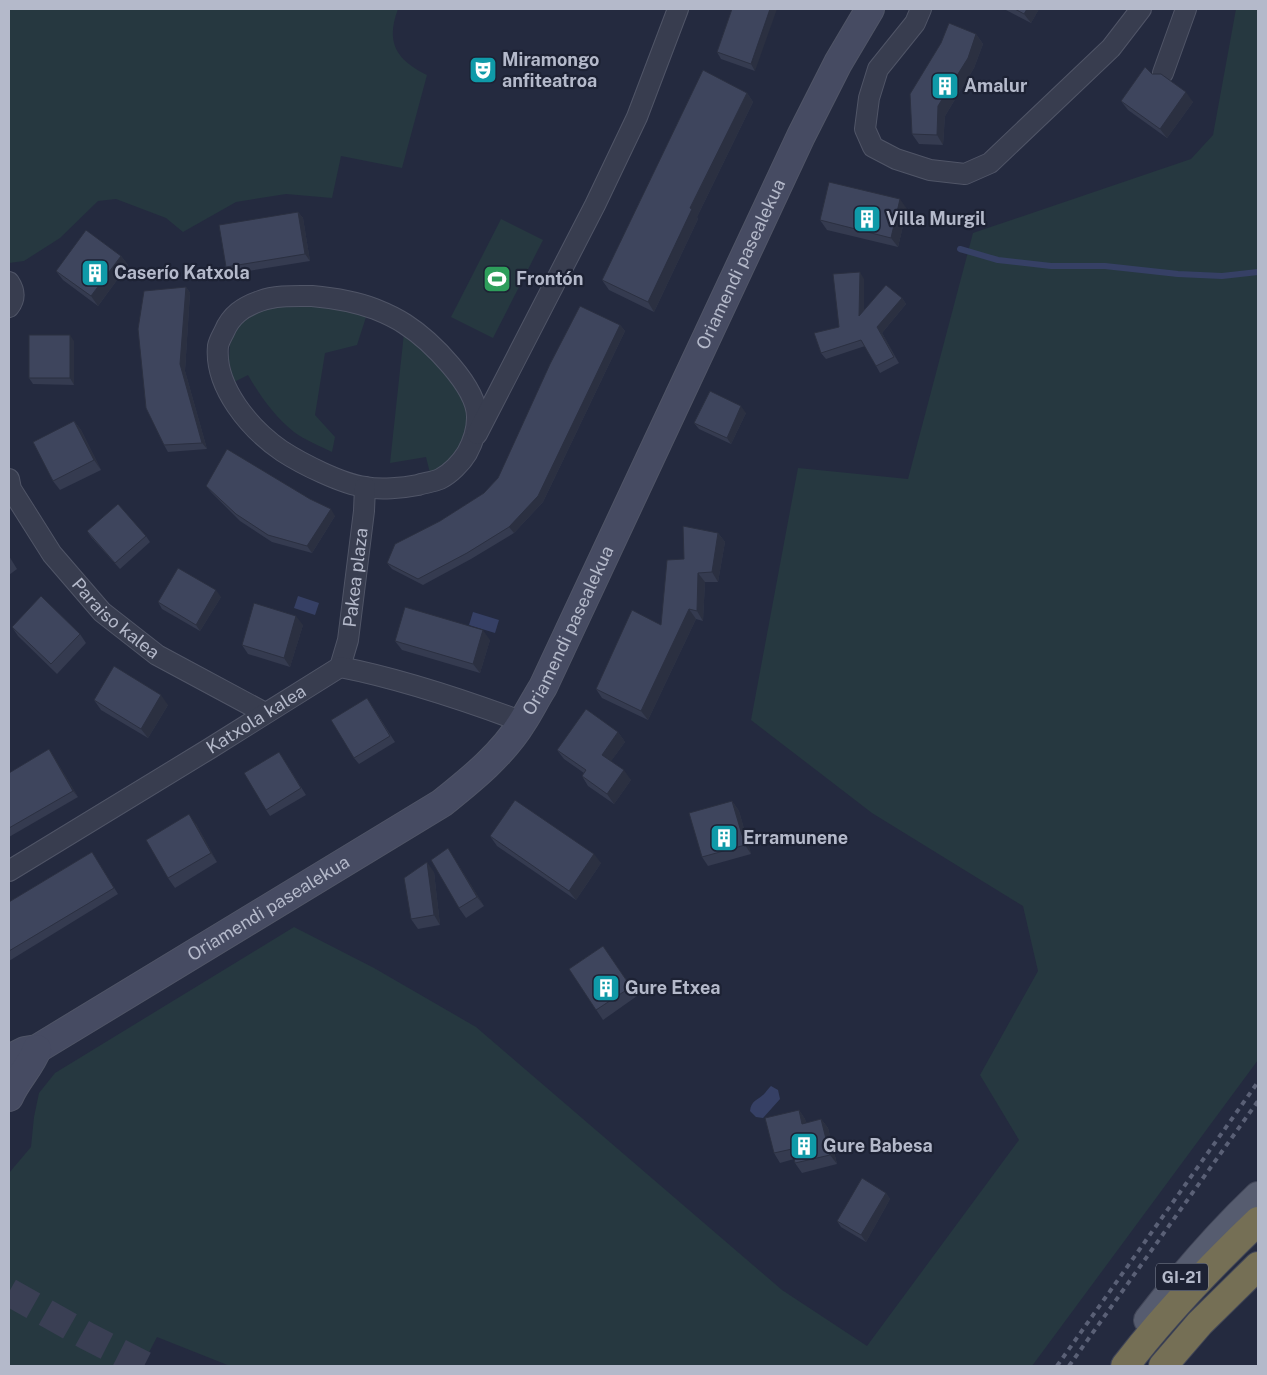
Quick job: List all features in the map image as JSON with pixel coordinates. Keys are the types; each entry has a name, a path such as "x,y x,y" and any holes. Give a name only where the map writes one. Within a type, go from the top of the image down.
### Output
{"highway":[{"path":"1124,1366 1185,1293 1258,1221"},
{"path":"1163,1366 1200,1323 1258,1266"}],"main road":[{"name":"GI-21","path":"1115,1366 1142,1327 1176,1284 1212,1243 1258,1196"}],"street":[{"path":"474,440 477,416 472,398 445,358 426,339 404,324 375,309 345,299 312,296 261,300 235,313 218,344 218,366 229,392 244,416 262,436 282,452 336,479 365,488 407,487 440,479 462,462 474,440 595,205 633,126 678,9"},
{"name":"Oriamendi pasealekua","path":"9,1059 24,1051 37,1049 442,803 493,760 523,722 542,687 801,136 838,63 870,9"},
{"path":"921,9 914,24 878,69 869,98 865,130 873,147 896,159 930,170 965,174 990,162 1111,48 1141,9"},
{"path":"1163,73 1186,9"},
{"path":"9,282 14,296 9,307"},
{"name":"Paraiso kalea","path":"9,478 12,489 52,554 102,612 157,655 265,714"},
{"name":"Pakea plaza","path":"340,667 348,640 364,511 365,488"},
{"path":"340,667 373,673 492,710 523,722"},
{"name":"Katxola kalea","path":"9,871 340,667"},
{"name":"Oriamendi pasealekua","path":"9,1097 15,1084 33,1060 37,1049"}],"shaded area":[{"path":"9,9 398,9 393,32 396,49 408,63 427,75 402,168 341,156 332,198 286,194 236,202 183,232 166,218 116,199 98,201 60,238 24,261 9,263"},
{"path":"1236,9 1258,9 1258,1060 1032,1366 230,1366 157,1337 142,1366 9,1366 9,1173 31,1147 39,1093 55,1073 294,927 374,968 476,1027 782,1290 867,1346 1019,1140 980,1075 1038,971 1023,906 872,813 751,720 798,468 908,479 973,233 1191,159 1213,135"},
{"name":"Frontón","path":"501,219 543,240 493,338 451,317"},
{"path":"286,304 330,304 367,314 357,345 325,353 315,415 335,437 332,452 303,438 280,420 268,406 248,375 234,382 229,361 230,344 239,325 258,311"},
{"path":"404,333 448,374 465,404 468,429 460,447 447,465 430,473 426,457 390,463"}],"water":[{"path":"298,596 319,603 315,615 294,608"},
{"path":"473,612 499,620 495,633 469,625"},
{"path":"771,1086 778,1090 780,1099 763,1118 756,1117 750,1111 751,1107"}],"building":[{"path":"732,9 770,9 751,64 717,52"},
{"path":"1015,9 1027,9 1024,14"},
{"name":"Amalur","path":"949,23 976,34 968,58 938,106 937,135 912,134 910,94 941,43"},
{"path":"1145,67 1152,74 1161,74 1186,92 1160,129 1121,101"},
{"path":"703,70 747,93 690,208 692,209 648,302 602,280"},
{"name":"Villa Murgil","path":"829,182 900,199 891,238 820,220"},
{"path":"298,212 305,254 226,267 219,225"},
{"name":"Caserío Katxola","path":"86,230 121,256 91,296 56,271"},
{"path":"860,272 859,316 886,285 902,298 877,327 894,357 876,366 861,340 821,353 814,333 839,327 833,274"},
{"path":"186,287 180,364 202,443 164,445 146,408 138,329 144,291"},
{"path":"580,306 620,325 538,496 509,527 467,553 418,579 387,563 395,544 440,521 484,493 498,478 550,364"},
{"path":"29,335 70,335 70,378 29,378"},
{"path":"710,391 741,406 727,438 694,423"},
{"path":"74,421 94,460 53,481 33,442"},
{"path":"227,449 310,499 331,509 307,546 268,535 236,514 206,486"},
{"path":"118,504 146,536 115,563 87,531"},
{"path":"683,526 718,533 712,572 698,573 697,611 689,609 641,711 596,689 632,610 661,625 667,560 684,559"},
{"path":"178,568 216,590 196,625 158,602"},
{"path":"41,596 80,634 51,664 12,627"},
{"path":"254,603 296,616 284,658 242,645"},
{"path":"405,607 483,630 473,664 395,641"},
{"path":"114,666 161,695 141,729 94,700"},
{"path":"367,698 390,736 354,758 331,720"},
{"path":"586,709 618,732 602,755 624,770 607,794 582,776 586,770 557,750"},
{"path":"49,749 73,791 9,828 9,773"},
{"path":"279,752 301,788 266,810 244,773"},
{"path":"515,800 594,854 569,891 490,836"},
{"name":"Erramunene","path":"732,801 745,845 702,857 689,813"},
{"path":"189,814 211,853 168,878 146,840"},
{"path":"448,848 477,897 459,908 431,860"},
{"path":"92,852 114,888 9,951 9,902"},
{"path":"427,862 434,915 411,919 404,878"},
{"name":"Gure Etxea","path":"603,946 631,987 596,1010 569,969"},
{"name":"Gure Babesa","path":"799,1110 802,1124 821,1119 830,1155 795,1163 792,1149 774,1153 765,1118"},
{"path":"862,1178 886,1193 861,1235 837,1221"}],"waterway":[{"path":"960,249 998,260 1051,266 1105,266 1178,274 1222,276 1258,272"}],"tunnel":[{"path":"9,1292 87,1336 146,1366"}],"railway":[{"path":"1057,1366 1258,1082"},
{"path":"1069,1366 1258,1101"}],"place":[{"name":"Miramongo anfiteatroa","path":"483,70"},
{"name":"Amalur","path":"945,86"},
{"name":"Villa Murgil","path":"867,219"},
{"name":"Caserío Katxola","path":"95,273"},
{"name":"Frontón","path":"497,279"},
{"name":"Erramunene","path":"724,838"},
{"name":"Gure Etxea","path":"606,988"},
{"name":"Gure Babesa","path":"804,1146"}]}
